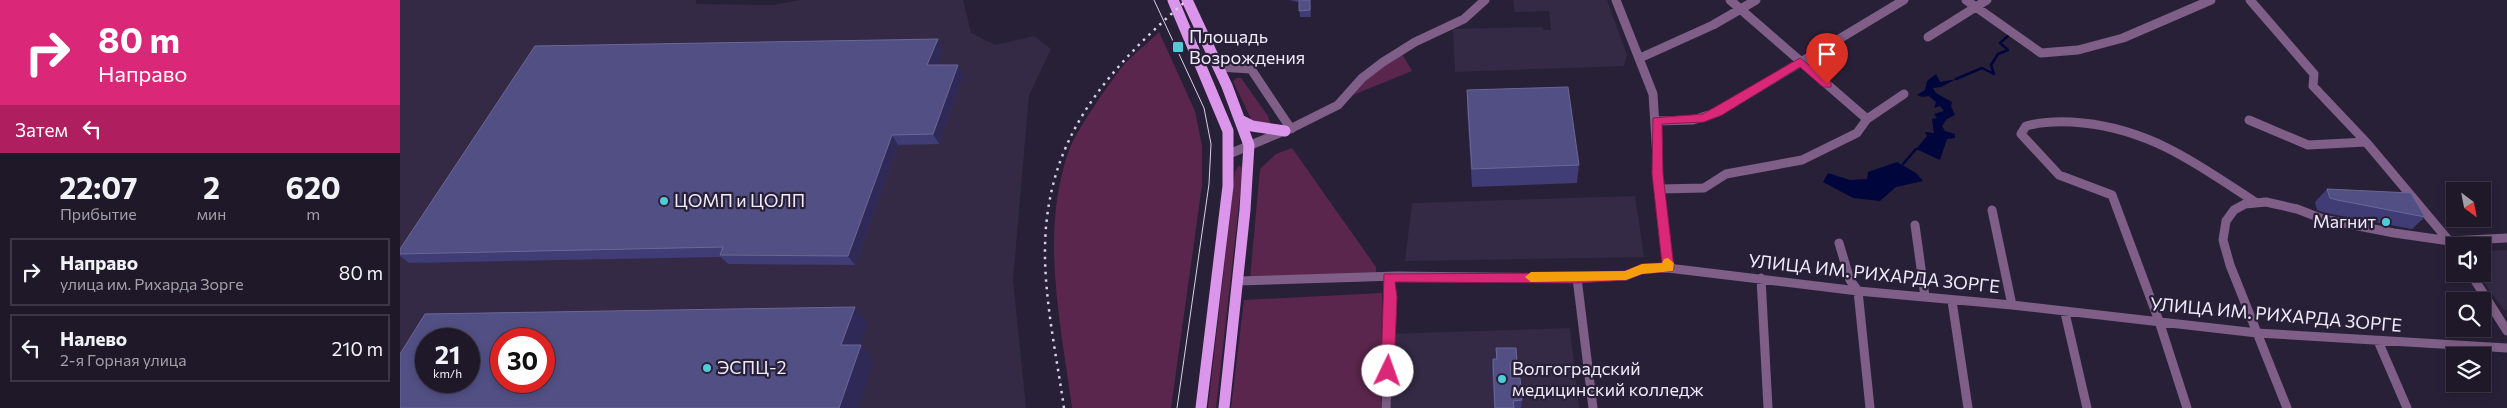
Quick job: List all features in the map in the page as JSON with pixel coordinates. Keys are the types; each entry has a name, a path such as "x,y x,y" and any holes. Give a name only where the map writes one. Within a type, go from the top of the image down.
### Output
{"main road":[{"path":"1173,0 1228,131 1228,186 1200,408"},
{"path":"1187,0 1218,67 1249,146 1245,210 1224,408"},
{"path":"1240,120 1252,126 1288,130"}],"street":[{"path":"1229,154 1288,130 1338,105 1362,78 1383,62 1415,42 1464,19 1485,0"},
{"path":"1616,0 1653,94 1668,268"},
{"path":"1730,0 1867,119"},
{"path":"1640,58 1672,46 1756,0"},
{"path":"1656,121 1704,118 1718,112 1904,0"},
{"path":"1966,0 2041,53 2078,50 2123,38 2211,0"},
{"path":"1928,37 1986,0"},
{"path":"2250,0 2314,74 2313,86 2366,142 2447,237"},
{"path":"1218,67 1251,69 1288,130"},
{"path":"1660,189 1704,188 1726,174 1802,160 1857,133 1867,119 1904,94"},
{"path":"2187,408 2159,321 2112,195 2059,175 2021,134 2026,126 2046,120 2107,123 2148,136 2178,151 2255,202"},
{"path":"2249,120 2308,145 2366,142"},
{"path":"2287,408 2230,265 2223,240 2226,221 2234,210 2255,202 2281,204 2323,219 2446,243"},
{"path":"1992,210 2012,305"},
{"path":"1915,225 1924,297"},
{"path":"2491,240 2507,238"},
{"path":"1839,243 1850,280 1858,291 1870,408"},
{"name":"УЛИЦА ИМ. РИХАРДА ЗОРГЕ","path":"1237,282 1388,277 1577,278 1626,276 1642,269 1668,268 1858,291 2012,305 2065,313 2159,321 2257,333 2507,348"},
{"path":"1386,408 1391,297 1388,277"},
{"path":"1577,278 1593,408"},
{"path":"1761,278 1768,408"},
{"path":"2476,282 2507,331"},
{"path":"1952,301 1968,408"},
{"path":"2065,313 2087,408"},
{"path":"2378,341 2408,408"}],"shaded area":[{"path":"400,0 696,0 696,4 773,5 800,0 963,0 971,33 995,45 1034,36 1051,49 1029,95 1013,280 1026,408 400,408"},
{"path":"1513,0 1607,0 1627,55 1624,66 1455,72 1453,29 1542,27 1543,30 1551,30 1549,11 1515,12"},
{"path":"1159,32 1195,111 1202,146 1202,185 1171,408 1072,408 1055,280 1055,216 1060,184 1068,153 1091,111 1122,67"},
{"path":"1401,52 1412,71 1348,97 1362,80"},
{"path":"1936,74 1940,82 1956,79 1941,87 1933,88 1936,93 1952,102 1951,106 1955,115 1947,119 1942,126 1945,131 1955,134 1955,138 1947,139 1940,160 1916,149 1927,136 1925,132 1934,133 1932,119 1937,118 1934,114 1944,111 1940,106 1934,108 1936,102 1929,96 1922,97 1917,95 1925,90 1927,81"},
{"path":"1241,78 1268,116 1271,126 1252,121 1233,81"},
{"path":"1292,148 1376,267 1376,274 1369,279 1357,282 1250,279 1260,169 1276,154"},
{"path":"1897,162 1916,173 1923,181 1896,187 1880,201 1853,198 1823,182 1828,173 1850,180 1867,179 1868,172"},
{"path":"1239,165 1243,169 1216,408 1208,408 1235,172"},
{"path":"1635,196 1644,257 1405,261 1412,203"},
{"path":"2507,250 2507,310 2504,310 2484,282 2491,282 2491,251"},
{"path":"1382,293 1381,408 1231,408 1244,300"},
{"path":"1570,328 1579,408 1386,408 1387,334"}],"building":[{"path":"1299,0 1310,0 1310,10 1299,11"},
{"name":"ЦОМП и ЦОЛП","path":"938,39 927,65 958,65 933,134 892,135 848,256 720,255 723,247 400,254 400,249 535,46"},
{"path":"1568,87 1579,165 1472,169 1467,90"},
{"path":"2327,189 2411,193 2425,217 2330,198"},
{"name":"ЭСПЦ-2","path":"855,307 841,345 861,345 839,408 400,408 400,354 415,330 415,393 480,393 480,328 416,328 425,314"},
{"name":"Волгоградский медицинский колледж","path":"1496,348 1516,348 1517,362 1510,362 1511,378 1520,378 1522,400 1513,401 1514,408 1495,408 1493,359 1497,359"}],"waterway":[{"path":"1956,79 1982,68 1994,74 1991,65 1998,54 2008,50 2000,43 2008,36"},
{"path":"1903,164 1916,149"}],"tram line":[{"path":"1154,0 1204,108 1211,144 1209,184 1177,408"}],"railway":[{"path":"1064,408 1050,315 1045,258 1047,216 1055,179 1067,144 1084,112 1105,83 1157,27 1187,0"}],"slow traffic":[{"path":"1531,277 1626,276 1642,269 1668,268 1668,263"}],"place":[{"name":"Площадь Возрождения","path":"1178,47"},
{"name":"ЦОМП и ЦОЛП","path":"664,201"},
{"name":"Магнит","path":"2386,222"},
{"name":"ЭСПЦ-2","path":"707,368"},
{"name":"Волгоградский медицинский колледж","path":"1502,379"}],"route":[{"path":"1388,371 1391,297 1388,277 1577,278 1626,276 1642,269 1668,268 1658,174 1656,121 1704,118 1718,112 1800,62 1827,84"}]}
